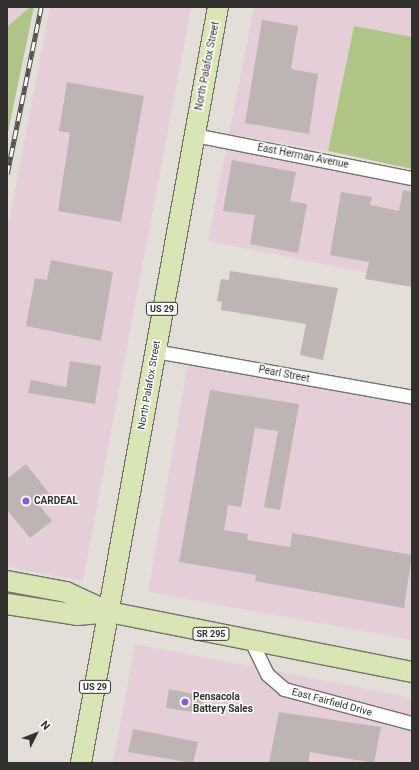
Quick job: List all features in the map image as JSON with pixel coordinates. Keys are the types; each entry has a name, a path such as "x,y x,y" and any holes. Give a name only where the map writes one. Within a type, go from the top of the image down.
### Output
{"main road":[{"name":"North Palafox Street","path":"81,763 218,7"},
{"name":"SR 295","path":"7,581 66,592 109,612 252,643 412,672"},
{"name":"SR 295","path":"7,604 77,615 109,612"}],"street":[{"name":"East Herman Avenue","path":"194,135 412,178"},
{"name":"Pearl Street","path":"155,351 412,398"},
{"name":"East Fairfield Drive","path":"252,643 267,674 284,689 412,723"}],"shaded area":[{"path":"7,7 30,7 7,27"},
{"path":"50,7 191,8 83,581 7,567 7,232"},
{"path":"254,7 412,7 412,37 354,26 328,151 229,134"},
{"path":"226,149 412,185 412,282 208,241"},
{"path":"188,363 412,405 412,640 148,592"},
{"path":"135,644 256,667 262,680 281,696 412,731 412,763 113,763"},
{"path":"276,671 412,698 412,715 288,683"}],"green space":[{"path":"30,7 34,7 7,137 7,27"},
{"path":"354,26 412,37 412,169 328,151"}],"building":[{"path":"262,20 298,26 291,69 318,74 309,134 245,123"},
{"path":"67,82 144,96 121,222 58,211 70,133 59,131"},
{"path":"232,160 296,172 290,201 307,204 298,253 250,244 255,215 223,211"},
{"path":"403,190 412,192 412,287 365,279 369,262 330,255 341,192 372,197 370,205 399,211"},
{"path":"51,260 113,272 101,341 26,326 35,278 47,280"},
{"path":"230,271 338,288 323,360 300,355 306,324 221,310 222,302 217,301 221,279 229,280"},
{"path":"70,361 101,366 95,404 28,393 31,380 66,387"},
{"path":"210,390 299,404 280,510 264,507 278,431 255,428 241,507 228,505 224,530 248,534 247,540 290,547 292,533 412,555 404,608 255,581 256,575 179,562"},
{"name":"CARDEAL","path":"26,464 52,497 40,506 52,521 30,538 7,510 7,479"},
{"name":"Pensacola Battery Sales","path":"169,689 204,696 201,713 166,708"},
{"path":"279,712 381,727 374,763 310,752 308,763 269,763"},
{"path":"133,729 198,742 193,763 128,752"}],"railway":[{"path":"7,174 41,7"}],"place":[{"name":"CARDEAL","path":"26,501"},
{"name":"Pensacola Battery Sales","path":"185,702"}]}
